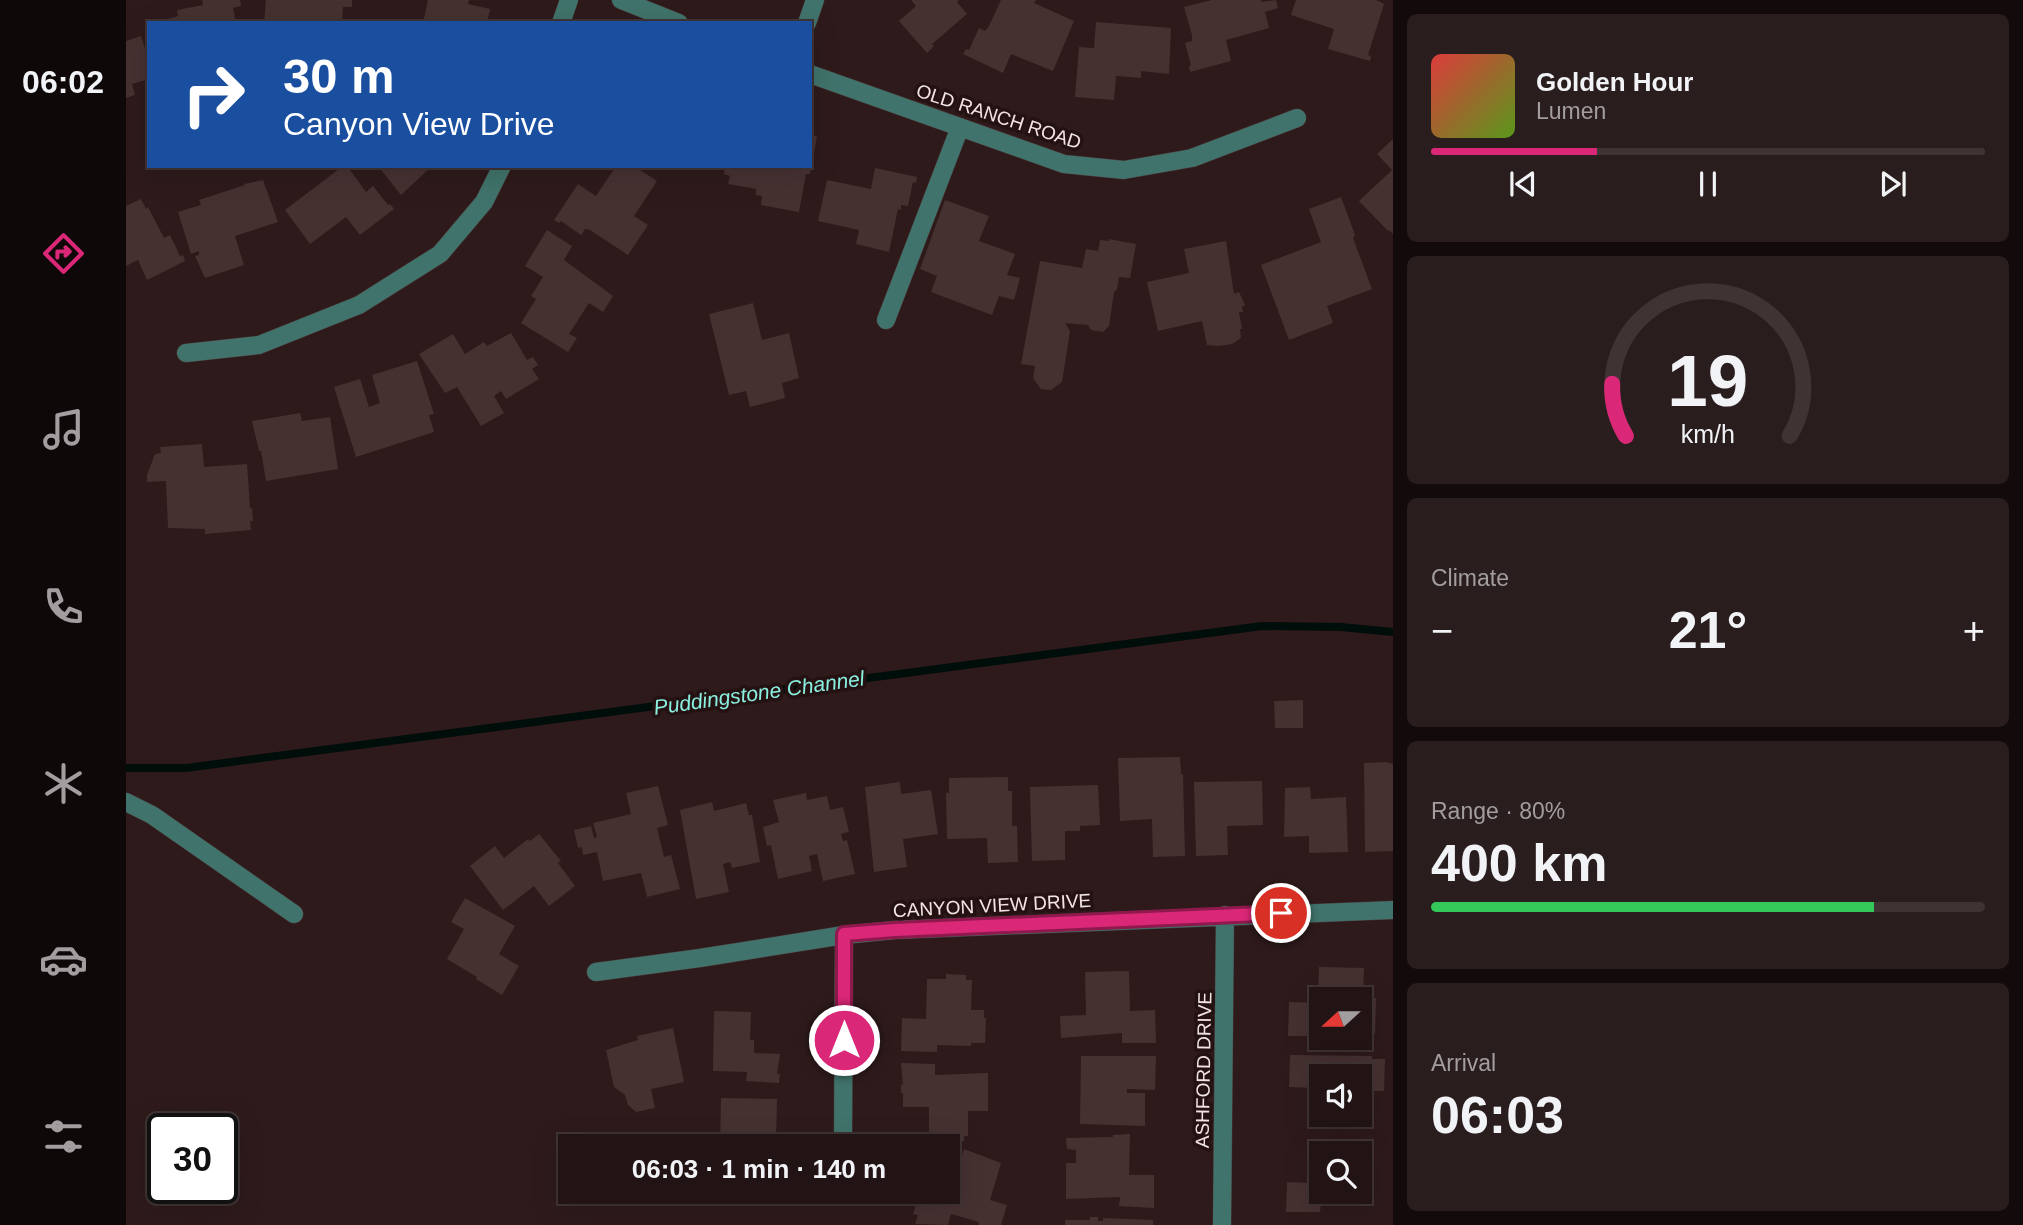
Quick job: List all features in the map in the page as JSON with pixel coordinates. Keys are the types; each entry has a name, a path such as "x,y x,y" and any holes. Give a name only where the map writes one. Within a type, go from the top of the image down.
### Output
{"street":[{"path":"562,21 569,0"},
{"path":"621,0 674,21"},
{"path":"808,21 815,0"},
{"name":"OLD RANCH ROAD","path":"812,75 1064,164 1124,170 1192,158 1297,118"},
{"path":"886,320 960,127"},
{"path":"186,353 259,345 359,305 440,254 484,202 501,168"},
{"path":"126,802 152,815 294,914"},
{"name":"CANYON VIEW DRIVE","path":"596,972 844,934 895,930 1393,910"},
{"name":"ASHFORD DRIVE","path":"1222,1225 1225,915"},
{"path":"843,1134 844,934"}],"building":[{"path":"202,0 240,0 241,6 233,8 236,21 161,21 178,16 177,10 203,5"},
{"path":"266,0 352,0 352,7 343,7 342,21 264,21"},
{"path":"428,0 469,0 468,4 490,9 487,21 423,21"},
{"path":"911,0 959,0 957,2 967,14 932,44 934,46 927,53 899,21 916,6"},
{"path":"1001,0 1036,0 1034,3 1074,21 1053,71 1011,54 1003,73 963,54 966,49 969,50 979,28 985,31 989,26"},
{"path":"1212,0 1276,0 1278,8 1265,12 1269,28 1226,40 1231,61 1190,72 1191,65 1185,43 1192,41 1192,35 1184,7"},
{"path":"1296,0 1376,0 1384,4 1368,55 1371,56 1370,61 1328,49 1334,29 1291,15"},
{"path":"1096,22 1171,28 1169,74 1141,71 1141,78 1116,76 1114,100 1075,97 1079,47 1094,48"},
{"path":"141,36 147,55 147,80 132,84 135,95 126,98 126,41"},
{"path":"812,135 817,136 812,163"},
{"path":"1393,139 1393,234 1359,201 1392,170 1377,154"},
{"path":"340,168 348,168 366,192 373,186 394,209 360,235 346,217 310,244 285,210"},
{"path":"380,168 430,168 401,195"},
{"path":"615,168 637,168 657,181 634,216 648,225 628,255 590,230 585,229 581,235 561,221 559,223 554,220 578,184 596,196"},
{"path":"725,168 811,168 810,174 806,174 799,212 761,205 762,196 756,195 756,189 728,184 730,176 724,174"},
{"path":"875,168 917,177 916,183 913,182 908,206 901,205 901,210 898,209 889,252 856,244 859,230 818,221 827,180 871,189"},
{"path":"263,180 278,222 235,236 244,265 205,278 195,256 199,255 199,251 191,254 178,212 201,205 199,200"},
{"path":"1341,197 1372,289 1327,306 1333,323 1289,340 1261,265 1321,242 1309,209"},
{"path":"141,199 164,238 170,235 185,261 147,280 138,260 126,266 126,206"},
{"path":"945,200 989,216 979,241 1015,254 1007,275 1020,278 1014,300 999,296 992,315 931,292 937,276 920,269"},
{"path":"547,230 572,246 564,260 613,296 603,312 589,303 569,334 577,338 568,352 521,323 536,299 531,296 543,277 525,266"},
{"path":"1100,240 1136,244 1130,278 1119,277 1114,292 1109,326 1103,332 1091,330 1088,325 1065,323 1070,331 1062,382 1051,390 1041,389 1033,378 1035,366 1021,364 1040,261 1082,268 1086,249 1098,251"},
{"path":"1226,241 1234,294 1239,292 1245,305 1242,307 1243,312 1239,312 1241,338 1232,344 1207,345 1202,321 1158,331 1147,282 1189,273 1184,249"},
{"path":"753,303 762,340 789,333 799,378 782,383 785,398 750,407 746,391 729,395 709,314"},
{"path":"511,333 527,360 533,357 538,365 532,369 539,379 506,399 501,391 494,396 504,413 481,426 457,387 445,393 419,354 453,334 465,354 484,342 487,346"},
{"path":"417,361 434,414 429,415 434,432 356,457 334,387 360,379 369,407 380,403 372,375"},
{"path":"300,413 302,421 330,417 338,469 266,481 252,421"},
{"path":"202,444 204,467 247,464 253,521 250,521 251,530 205,534 205,529 168,528 166,481 147,482 155,454 161,453 160,447"},
{"path":"1303,700 1303,728 1275,728 1274,701"},
{"path":"1180,757 1183,774 1185,856 1153,857 1152,819 1120,821 1118,758"},
{"path":"1364,763 1393,764 1393,851 1365,852"},
{"path":"1008,777 1008,791 1012,791 1012,826 1017,826 1018,862 988,863 987,838 947,839 946,793 949,793 949,778"},
{"path":"1262,781 1263,825 1227,826 1228,855 1196,856 1194,782"},
{"path":"900,782 901,794 931,790 938,834 903,839 907,867 874,872 865,787"},
{"path":"1098,785 1100,825 1080,826 1080,831 1065,831 1065,860 1032,861 1030,787"},
{"path":"658,786 668,825 657,828 664,857 671,855 680,889 647,897 641,873 603,881 597,852 583,855 582,847 578,848 574,830 591,826 594,838 597,837 593,823 631,814 626,793"},
{"path":"1310,787 1311,799 1346,797 1348,852 1309,853 1309,836 1284,837 1285,788"},
{"path":"806,793 807,800 827,796 830,810 843,807 849,832 841,834 843,841 847,840 855,874 823,881 817,854 809,856 812,871 778,879 771,845 767,846 763,827 779,822 773,800"},
{"path":"712,802 714,811 746,803 749,815 752,815 760,862 732,868 730,862 723,864 729,892 696,899 680,810"},
{"path":"539,834 561,861 558,863 575,886 549,906 534,886 503,910 470,866 495,846 504,858"},
{"path":"465,898 515,926 499,954 519,966 502,995 447,959 464,929 451,922"},
{"path":"1319,967 1364,968 1363,987 1318,987"},
{"path":"1129,971 1130,1011 1155,1010 1156,1043 1122,1043 1122,1033 1061,1038 1060,1016 1086,1015 1085,972"},
{"path":"946,974 966,975 966,980 972,980 971,1010 984,1010 985,1043 971,1043 971,1046 937,1045 937,1052 901,1051 902,1018 926,1019 927,979 946,979"},
{"path":"1372,998 1376,998 1375,1034 1372,1034"},
{"path":"1289,1002 1309,1003 1309,1036 1288,1036"},
{"path":"714,1011 751,1012 750,1040 754,1040 754,1053 780,1054 777,1074 780,1074 779,1083 746,1081 747,1072 713,1071"},
{"path":"673,1028 684,1082 651,1089 655,1108 636,1112 628,1105 625,1095 614,1087 606,1050 638,1040 637,1036"},
{"path":"1290,1055 1372,1056 1372,1059 1385,1059 1384,1091 1372,1091 1372,1064 1309,1064 1309,1088 1289,1087"},
{"path":"1081,1056 1156,1056 1155,1090 1127,1089 1127,1093 1145,1093 1145,1126 1080,1124"},
{"path":"901,1063 935,1064 935,1075 988,1073 988,1111 968,1111 968,1136 964,1136 964,1141 960,1141 960,1134 929,1134 929,1107 903,1107 901,1084 903,1085"},
{"path":"721,1098 777,1099 776,1134 720,1134"},
{"path":"1372,1103 1374,1128 1313,1128 1372,1127"},
{"path":"1130,1134 1129,1175 1154,1175 1154,1208 1119,1206 1120,1197 1066,1199 1066,1163 1076,1163 1076,1150 1067,1149 1066,1138"},
{"path":"964,1149 1001,1163 990,1200 1007,1205 1001,1225 979,1225 979,1222 951,1214 948,1225 915,1224 918,1215 913,1214 916,1204 960,1204 960,1162"},
{"path":"1287,1182 1309,1183 1309,1204 1321,1204 1320,1212 1286,1212"},
{"path":"1090,1217 1098,1217 1098,1221 1103,1221 1103,1218 1153,1220 1153,1225 1065,1225 1065,1220 1090,1220"}],"waterway":[{"name":"Puddingstone Channel","path":"126,768 186,768 1262,626 1341,627 1393,632"}],"route":[{"path":"844,1040 844,934 1281,913"}]}
